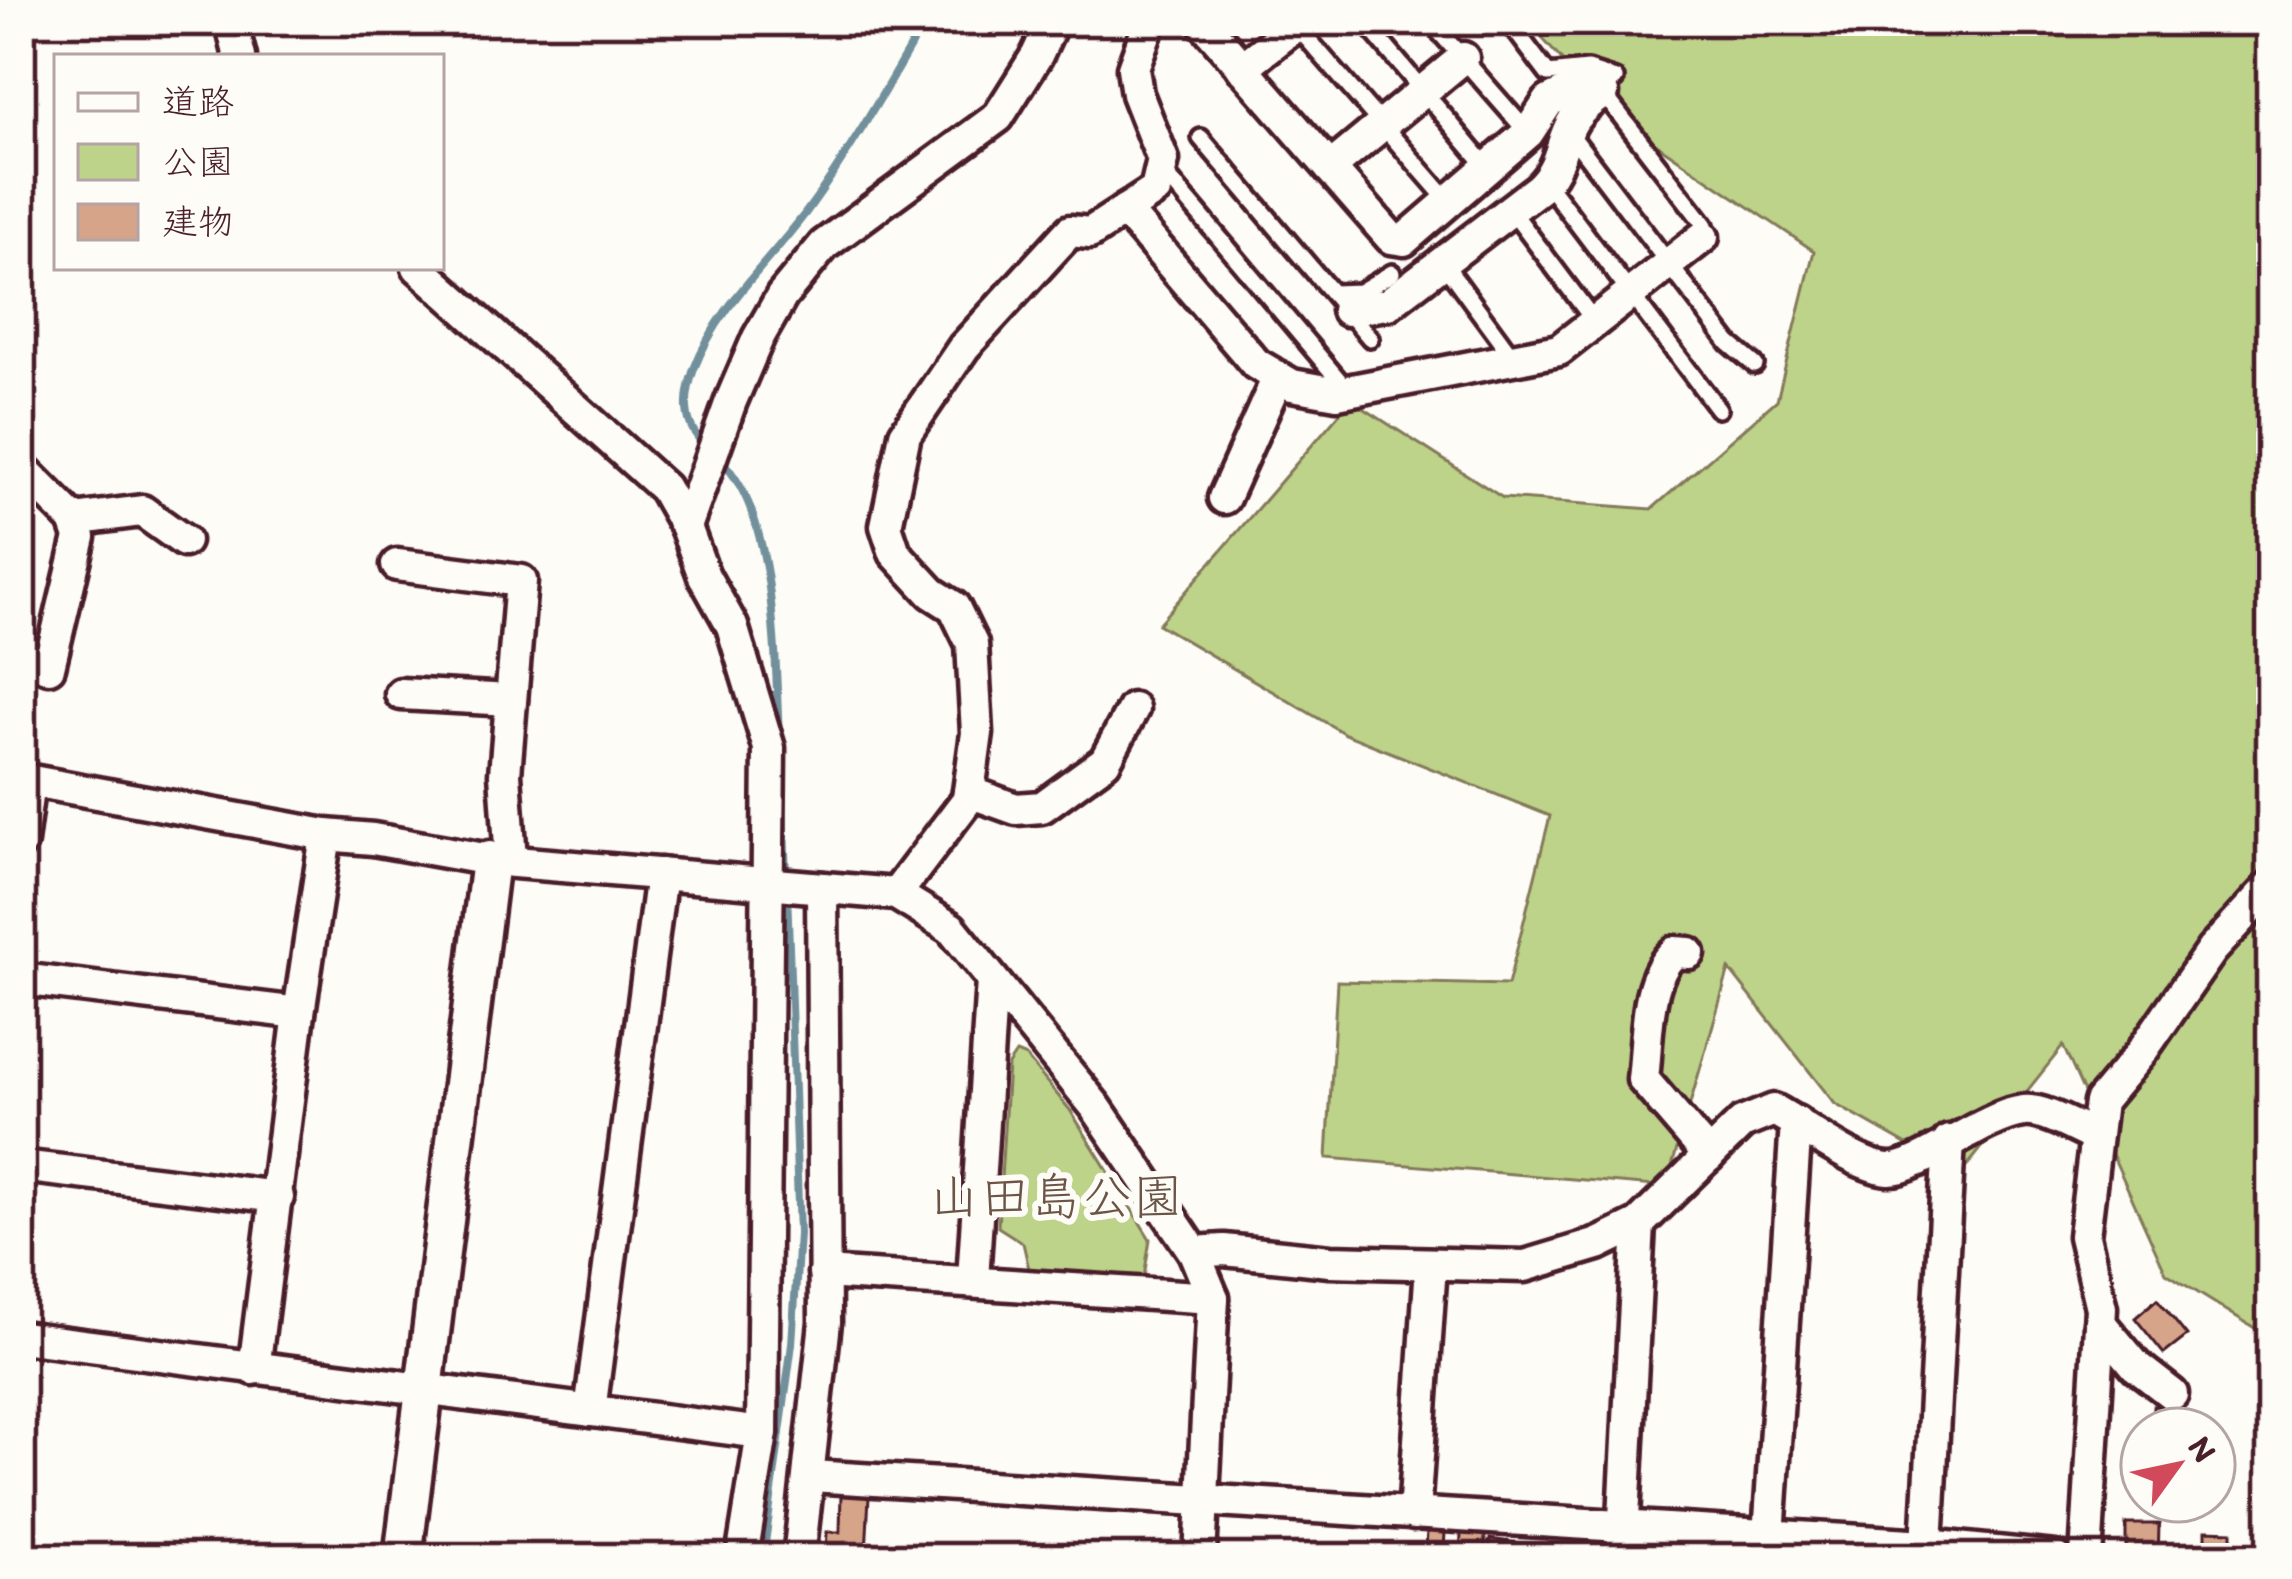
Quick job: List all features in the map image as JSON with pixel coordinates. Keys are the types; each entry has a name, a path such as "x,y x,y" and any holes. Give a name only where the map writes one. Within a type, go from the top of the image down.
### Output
{"street":[{"path":"230,21 239,54"},
{"path":"686,526 731,401 782,296 824,245 998,117 1053,21"},
{"path":"896,894 968,799 977,733 972,644 954,607 932,593 895,553 886,526 905,434 964,346 1070,231 1090,233 1156,190 1163,160 1133,68 1150,21"},
{"path":"1202,21 1391,238 1404,240 1449,202 1528,133 1549,101 1576,88 1609,86"},
{"path":"1242,68 1297,22"},
{"path":"1330,168 1462,58"},
{"path":"1340,302 1388,304 1510,211 1554,175 1566,128 1585,104 1609,86"},
{"path":"1125,210 1256,364 1292,385 1337,393 1559,350 1703,237"},
{"path":"421,270 664,488 732,626 769,748 792,884 824,1274 825,1322 799,1558"},
{"path":"1224,498 1277,377"},
{"path":"21,472 74,520 80,537 49,667 21,656"},
{"path":"74,520 142,511 184,541"},
{"path":"397,565 521,581 500,860 403,1558"},
{"path":"401,694 512,700"},
{"path":"969,792 1016,808 1042,807 1105,761 1133,709"},
{"path":"21,842 25,780 326,836 500,860 896,894 951,928 1095,1106 1194,1252 1213,1298 1200,1558"},
{"path":"254,1369 326,836"},
{"path":"590,1411 661,874"},
{"path":"742,1558 762,1432 792,884"},
{"path":"2086,1558 2101,1308 2084,1236 2100,1102 2140,1054 2212,950 2271,886"},
{"path":"1689,953 1675,952 1656,979 1643,1079 1709,1156"},
{"path":"21,979 299,1013"},
{"path":"973,1280 992,980"},
{"path":"1194,1252 1224,1250 1330,1262 1525,1266 1598,1244 1639,1224 1742,1123 1774,1110 1865,1162 1891,1170 2028,1110 2093,1136"},
{"path":"1768,1536 1796,1122"},
{"path":"1927,1545 1949,1141"},
{"path":"21,1166 278,1197"},
{"path":"1623,1542 1639,1224"},
{"path":"1414,1514 1431,1265"},
{"path":"824,1274 1213,1298"},
{"path":"2100,1323 2137,1366 2171,1394"},
{"path":"21,1337 762,1432"},
{"path":"811,1476 1414,1514 1623,1542 1768,1536 2055,1558"}],"lane":[{"path":"1364,21 1488,168"},
{"path":"1430,21 1528,133"},
{"path":"1508,21 1548,74 1587,70 1609,86 1705,225 1703,237"},
{"path":"1297,22 1449,202"},
{"path":"1566,128 1729,343 1755,364"},
{"path":"1201,138 1370,338"},
{"path":"1161,169 1348,391"},
{"path":"1546,182 1718,409"},
{"path":"1510,211 1595,322"},
{"path":"1443,262 1514,358"},
{"path":"1340,302 1392,273"}],"green space":[{"path":"1527,21 2271,21 2271,1338 2166,1273 2063,1046 1960,1175 1835,1104 1729,969 1666,1187 1327,1158 1337,981 1508,985 1550,816 1345,734 1158,624 1351,400 1503,498 1652,509 1777,400 1814,251 1606,110"},
{"name":"山田島公園","path":"1016,1053 1026,1057 1070,1110 1150,1239 1144,1277 1029,1269 1023,1243 998,1227 1008,1065"}],"building":[{"path":"2157,1299 2187,1336 2164,1354 2135,1318"},
{"path":"841,1494 869,1496 866,1553 826,1551 827,1532 840,1532"},
{"path":"2126,1525 2159,1525 2158,1558 2126,1558"},
{"path":"2206,1530 2232,1531 2232,1558 2206,1558"},
{"path":"1427,1531 1445,1532 1444,1551 1426,1549"},
{"path":"1461,1533 1485,1533 1485,1558 1460,1558"},
{"path":"1490,1539 1530,1545 1528,1558 1488,1558"},
{"path":"1143,1549 1182,1551 1182,1558 1142,1558"}],"waterway":[{"path":"705,445 692,428 687,410 691,379 704,347 730,306 823,188 925,21"},
{"path":"720,460 739,484 763,551 774,631 779,738"},
{"path":"783,807 786,875"},
{"path":"763,1558 792,1344 799,1234 787,890"}]}
